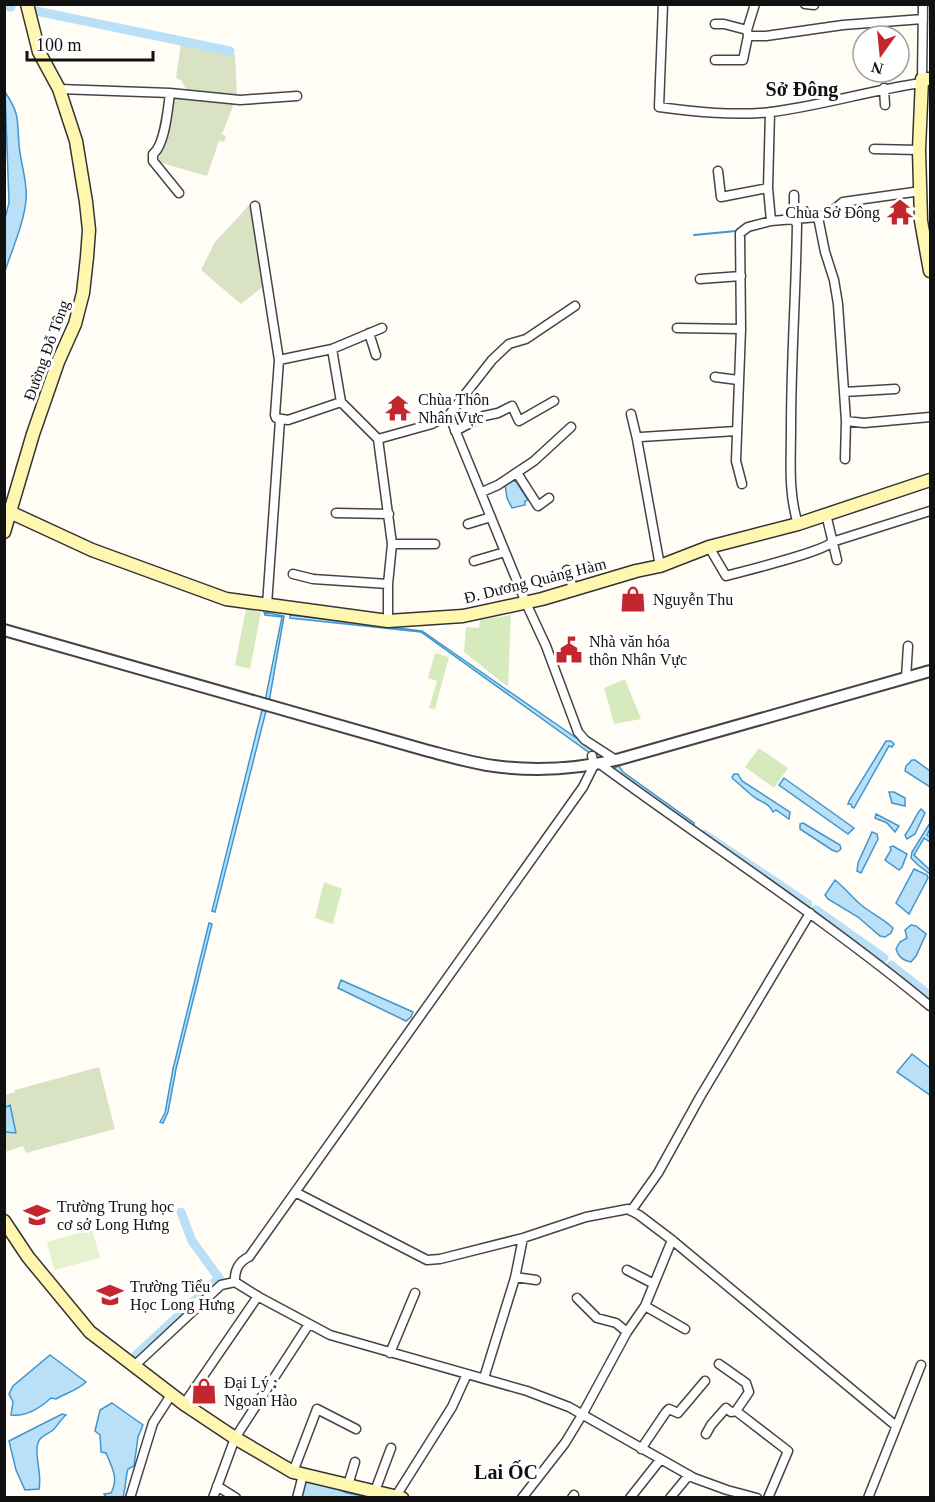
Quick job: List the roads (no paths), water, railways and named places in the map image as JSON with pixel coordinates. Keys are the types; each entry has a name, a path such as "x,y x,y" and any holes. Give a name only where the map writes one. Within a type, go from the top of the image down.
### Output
{"main road":[{"name":"Đường Đỗ Tông","path":"4,531 33,434 58,362 75,324 83,293 89,230 76,141 59,90 39,52 27,4"},
{"path":"925,80 919,150 921,221 930,271"},
{"name":"Đ. Dương Quảng Hàm","path":"10,508 14,514 92,550 225,599 388,621 463,616 525,603 544,604 636,571 660,566 709,547 798,524 930,480"},
{"path":"4,1221 28,1257 90,1332 171,1395 236,1438 298,1473 399,1497"}],"street":[{"path":"663,4 659,107 702,112 770,112 925,80 924,4"},
{"path":"715,60 743,60 755,4"},
{"path":"715,24 724,24 747,33 766,36 833,26 923,19"},
{"path":"884,88 885,105"},
{"path":"59,90 170,93 240,100 297,96"},
{"path":"170,93 158,151 150,156 179,193"},
{"path":"770,112 768,189 771,221"},
{"path":"874,149 919,150"},
{"path":"718,171 721,197 768,189"},
{"path":"742,484 736,461 741,329 740,233 748,227 771,221 818,217 831,212 843,202 921,191"},
{"path":"794,195 794,220 797,224 791,389 791,478 794,511 798,524"},
{"path":"255,206 279,360 275,415 280,420 288,420 341,402"},
{"path":"818,217 838,304 846,421 845,459"},
{"path":"700,279 741,276"},
{"path":"378,439 432,424 449,415 492,360 509,344 526,339 575,306"},
{"path":"279,360 332,349 382,328"},
{"path":"677,328 741,329"},
{"path":"369,333 376,355"},
{"path":"332,349 341,402 378,439 392,544 388,584 388,621"},
{"path":"715,377 738,380"},
{"path":"844,392 895,389"},
{"path":"455,431 484,416 498,413 512,406 519,421 554,402"},
{"path":"631,414 660,566"},
{"path":"449,415 525,603 546,646 578,732 585,740 616,760"},
{"path":"846,421 864,423 930,417"},
{"path":"267,606 280,420"},
{"path":"482,492 498,485 534,461 571,427"},
{"path":"637,439 672,434 736,431"},
{"path":"517,473 538,506 549,498"},
{"path":"709,547 726,576 812,551 830,545 832,542 930,511"},
{"path":"336,513 389,514"},
{"path":"826,514 837,560"},
{"path":"468,524 491,517"},
{"path":"392,544 435,544"},
{"path":"474,561 505,552"},
{"path":"567,570 577,593"},
{"path":"293,574 313,579 388,584"},
{"path":"4,630 425,750 481,764 535,770 563,769 616,760 930,671"},
{"path":"906,678 908,646"},
{"path":"595,762 810,913 885,968 930,1006"},
{"path":"235,1282 236,1269 249,1257 583,787 595,762"},
{"path":"632,1211 658,1173 700,1097 810,913"},
{"path":"295,1192 427,1260 440,1259 523,1238 586,1217 618,1210 632,1211 672,1240 896,1426"},
{"path":"484,1378 515,1277 523,1238"},
{"path":"522,1497 565,1443 582,1415 627,1332 645,1306 672,1240"},
{"path":"627,1270 654,1284"},
{"path":"515,1277 537,1280"},
{"path":"133,1367 221,1285 235,1282 330,1335 527,1391 568,1407 660,1460 726,1494 757,1497"},
{"path":"390,1353 415,1293"},
{"path":"184,1404 258,1296"},
{"path":"577,1298 597,1318 616,1323 627,1332"},
{"path":"645,1306 685,1329"},
{"path":"213,1497 236,1438 309,1324"},
{"path":"719,1364 746,1383 749,1392 736,1411"},
{"path":"868,1497 921,1365"},
{"path":"399,1497 452,1407 467,1374"},
{"path":"641,1449 666,1412 669,1409 678,1413 705,1381"},
{"path":"130,1497 153,1423 171,1395"},
{"path":"706,1434 726,1408 731,1412 736,1411 788,1451 768,1497"},
{"path":"297,1497 298,1473 317,1409 356,1429"},
{"path":"375,1491 391,1448"},
{"path":"630,1497 660,1460"},
{"path":"348,1485 356,1462"},
{"path":"670,1497 689,1475"},
{"path":"217,1486 236,1497"}],"water":[{"path":"5,92 17,117 26,193 23,218 5,271 5,218 9,203"},
{"path":"515,480 528,500 525,501 525,505 512,508 507,498 505,485"},
{"path":"264,612 284,616 269,702 265,701 282,617 265,615"},
{"path":"290,615 422,631 605,758 601,761 421,632 290,618"},
{"path":"262,710 266,711 215,912 212,911"},
{"path":"886,741 894,744 892,747 889,746 854,808 848,804 849,801"},
{"path":"912,760 930,771 930,787 905,771 906,766"},
{"path":"619,766 623,772 694,823 694,826 692,827 611,769"},
{"path":"734,774 738,774 742,781 790,812 789,819 776,810 773,812 768,805 751,795 733,779"},
{"path":"784,778 854,828 848,834 779,785"},
{"path":"889,792 905,798 905,806 892,803"},
{"path":"921,809 925,813 915,834 907,839 905,835"},
{"path":"876,814 899,826 895,832 887,823 875,818"},
{"path":"803,823 840,845 841,849 837,852 832,850 800,829 800,824"},
{"path":"930,823 927,835 930,837 930,842 924,838 914,855 930,870 930,874 911,858 912,852"},
{"path":"872,832 877,834 878,839 861,873 857,871 858,863"},
{"path":"893,846 907,854 899,870 885,860 891,850 890,847"},
{"path":"914,869 927,875 928,878 909,914 896,903"},
{"path":"835,880 860,904 893,928 891,933 885,937 880,936 858,917 828,899 825,895"},
{"path":"209,923 212,924 176,1069 168,1112 163,1123 160,1122 165,1113 173,1069"},
{"path":"911,925 926,934 911,962 898,955 896,949 900,942 907,938 905,930"},
{"path":"341,980 413,1012 411,1017 406,1021 338,988"},
{"path":"912,1054 930,1068 930,1095 897,1072"},
{"path":"10,1105 16,1133 5,1132 4,1108"},
{"path":"50,1355 86,1382 56,1399 51,1398 32,1411 22,1415 11,1415 13,1402 9,1394 13,1386"},
{"path":"112,1403 143,1425 138,1437 134,1466 128,1469 123,1497 106,1497 104,1494 111,1493 115,1478 106,1453 101,1452 100,1435 95,1431 100,1410"},
{"path":"62,1414 66,1415 38,1442 39,1489 25,1490 16,1470 9,1441"},
{"path":"306,1476 347,1493 368,1497 301,1498"}],"waterway":[{"path":"4,6 11,7"},
{"path":"36,11 230,51"},
{"path":"694,235 736,231"},
{"path":"704,834 808,904"},
{"path":"816,910 884,958"},
{"path":"891,965 930,996"},
{"path":"135,1356 219,1278 192,1241 181,1212"}],"place":[{"name":"Chùa Sở Đông","path":"900,212"},
{"name":"Chùa Thôn Nhân Vực","path":"398,408"},
{"name":"Nguyễn Thu","path":"633,599"},
{"name":"Nhà văn hóa thôn Nhân Vực","path":"569,650"},
{"name":"Trường Trung học cơ sở Long Hưng","path":"37,1215"},
{"name":"Trường Tiểu Học Long Hưng","path":"110,1295"},
{"name":"Đại Lý : Ngoan Hào","path":"204,1391"}],"district":[{"name":"Sở Đông","path":"802,89"},
{"name":"Lai ỐC","path":"506,1472"}]}
